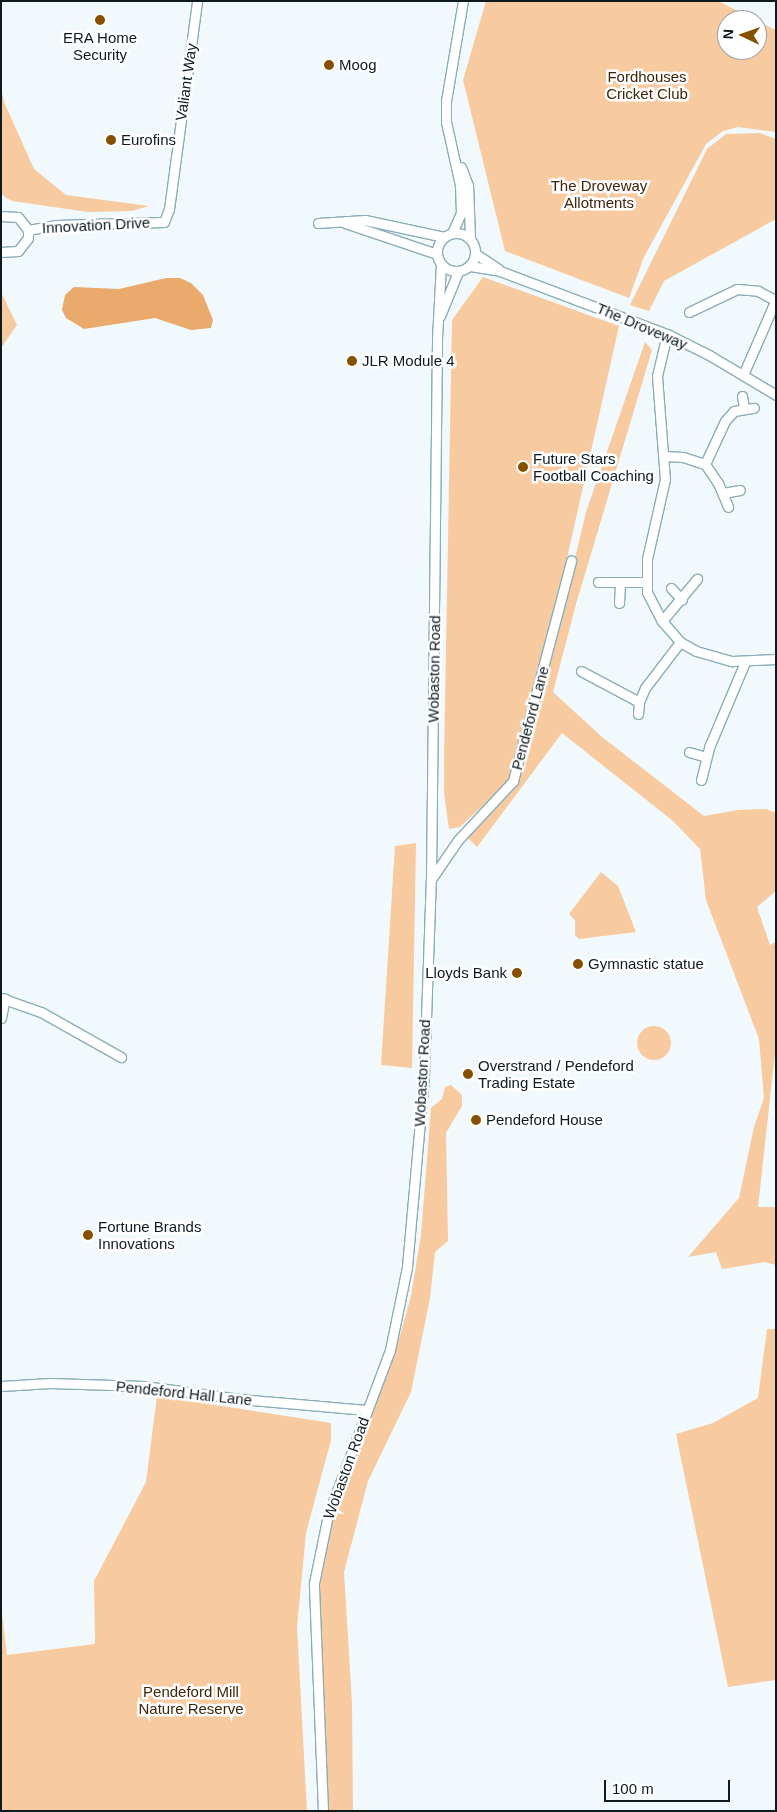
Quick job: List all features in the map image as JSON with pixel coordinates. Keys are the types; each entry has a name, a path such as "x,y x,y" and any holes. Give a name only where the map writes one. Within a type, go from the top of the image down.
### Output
{"street":[{"name":"Valiant Way","path":"164,222 169,209 197,1"},
{"path":"437,254 461,213 460,185 449,137 446,101 463,1"},
{"path":"437,254 441,265 458,272 470,266 476,254 470,238 468,185 449,137"},
{"path":"1,216 18,217 28,230 28,238 18,251 1,252"},
{"path":"318,223 365,220 470,238"},
{"name":"Innovation Drive","path":"28,230 56,225 164,222"},
{"path":"341,222 437,254"},
{"name":"The Droveway","path":"476,254 500,271"},
{"name":"Wobaston Road","path":"323,1811 314,1583 328,1515 390,1350 407,1267 424,1076 431,879 438,321 441,265"},
{"name":"The Droveway","path":"470,266 500,271 667,334 743,375 776,396"},
{"name":"Wobaston Road","path":"438,321 458,272"},
{"path":"689,312 737,289 758,291 775,299 743,375"},
{"path":"667,334 657,376 665,456 665,479 645,582 651,602 662,621 680,642 721,659 746,662 776,660"},
{"path":"742,396 744,408"},
{"path":"705,464 721,426 734,411 754,408"},
{"path":"665,456 683,457 705,464 723,493 728,507"},
{"path":"723,493 740,490"},
{"name":"Pendeford Lane","path":"431,879 458,840 513,781 571,560"},
{"path":"662,621 682,600 697,579"},
{"path":"598,582 645,582"},
{"path":"619,603 620,582"},
{"path":"670,588 682,600"},
{"path":"638,714 639,702 645,688 680,642"},
{"path":"701,780 706,757 746,662"},
{"path":"582,671 639,702"},
{"path":"689,752 706,757"},
{"path":"1,1018 3,998 41,1012 120,1057"},
{"name":"Pendeford Hall Lane","path":"1,1386 50,1383 144,1386 240,1399 366,1410"}],"green space":[{"name":"Fordhouses Cricket Club","path":"486,1 718,1 736,10 717,10 717,60 767,60 767,26 776,30 776,132 738,127 723,131 706,144 644,257 629,298 505,251 463,80"},
{"path":"1,88 4,102 34,169 66,195 149,206 132,211 88,212 12,201 5,197 1,193"},
{"path":"760,133 776,139 776,219 664,281 649,311 630,305 707,149 726,134"},
{"path":"483,277 619,326 568,554 509,781 460,827 449,829 444,793 444,758 452,320"},
{"path":"1,292 17,325 1,348"},
{"path":"645,342 652,350 576,604 553,692 602,737 704,816 738,810 766,809 776,813 776,891 757,907 770,945 776,942 776,1044 758,1207 776,1207 776,1265 765,1262 722,1269 716,1252 688,1257 739,1198 754,1127 764,1098 759,1039 706,900 700,849 673,821 562,733 477,847 468,838 502,802 525,767 586,512"},
{"path":"416,843 412,1068 381,1065 395,846"},
{"path":"601,872 618,886 636,932 579,939 575,935 575,920 569,914"},
{"path":"654,1026 661,1027 666,1031 670,1036 670,1050 666,1055 661,1059 654,1060 647,1059 642,1055 638,1050 637,1043 638,1036 642,1031 647,1027"},
{"path":"451,1085 462,1095 462,1106 446,1133 448,1241 435,1252 430,1298 411,1392 368,1481 344,1572 352,1703 353,1811 329,1811 317,1615 319,1583 333,1516 396,1350 411,1296 421,1235 431,1108 442,1099 445,1087"},
{"path":"767,1329 776,1329 776,1680 728,1687 676,1434 713,1423 758,1398"},
{"name":"Pendeford Mill Nature Reserve","path":"157,1396 331,1423 331,1440 306,1533 297,1627 307,1811 1,1811 1,1605 7,1655 95,1644 94,1581 146,1482"}],"shaded area":[{"path":"166,278 180,278 191,283 203,295 213,320 211,328 191,330 155,318 84,329 66,318 62,310 65,295 74,287 119,289"}],"place":[{"name":"ERA Home Security","path":"100,20"},
{"name":"Moog","path":"329,65"},
{"name":"Eurofins","path":"111,140"},
{"name":"JLR Module 4","path":"352,361"},
{"name":"Future Stars Football Coaching","path":"523,467"},
{"name":"Gymnastic statue","path":"578,964"},
{"name":"Lloyds Bank","path":"517,973"},
{"name":"Overstrand / Pendeford Trading Estate","path":"468,1074"},
{"name":"Pendeford House","path":"476,1120"},
{"name":"Fortune Brands Innovations","path":"88,1235"}],"park label":[{"name":"The Droveway Allotments","path":"599,194"}]}
